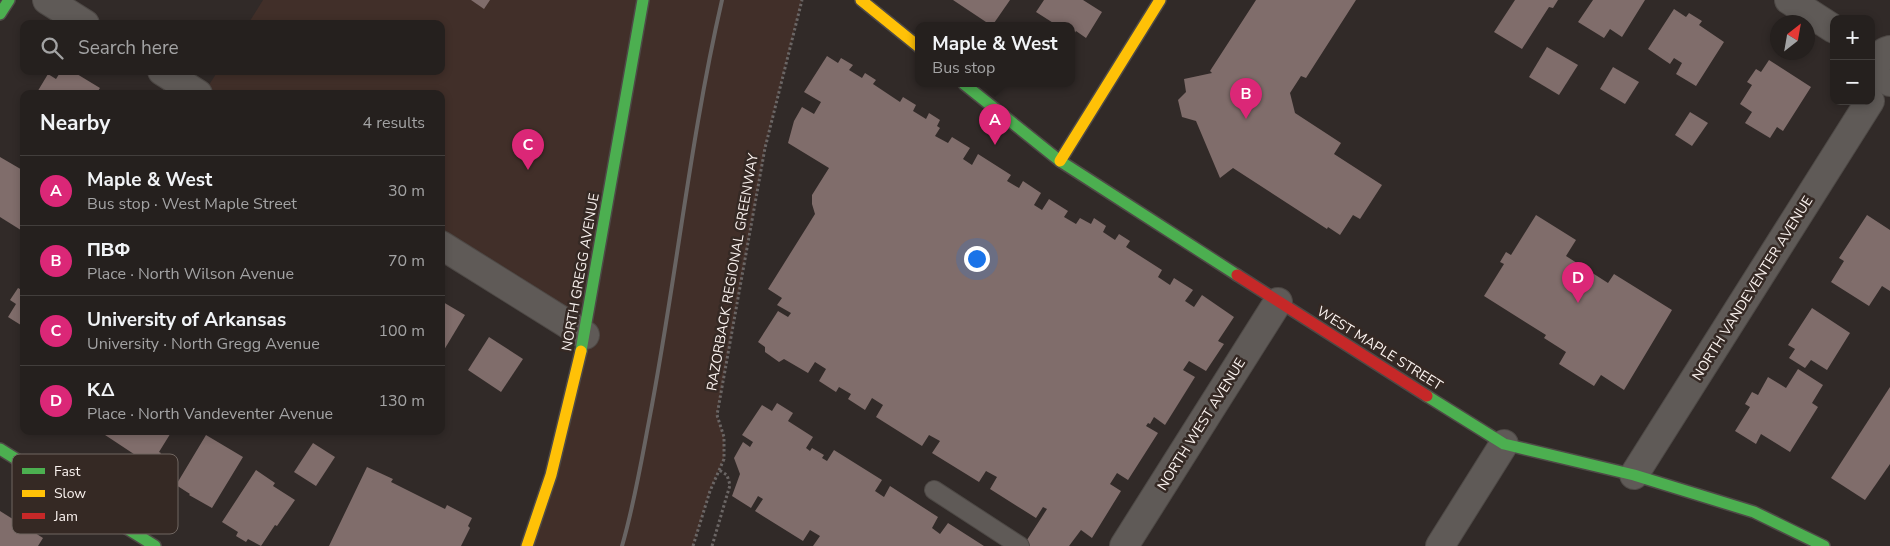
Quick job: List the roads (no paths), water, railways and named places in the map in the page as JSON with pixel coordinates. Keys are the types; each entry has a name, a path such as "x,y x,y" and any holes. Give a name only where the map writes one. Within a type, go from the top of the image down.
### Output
{"street":[{"path":"0,14 9,0"},
{"path":"47,0 79,20"},
{"name":"NORTH GREGG AVENUE","path":"527,546 551,475 585,335 643,0"},
{"path":"861,0 915,44"},
{"path":"1060,161 1160,0"},
{"path":"1789,0 1830,26"},
{"path":"168,75 192,90"},
{"name":"NORTH VANDEVENTER AVENUE","path":"1634,475 1879,75"},
{"name":"WEST MAPLE STREET","path":"968,87 1060,161 1278,302 1504,444 1634,475 1754,512 1824,546"},
{"path":"445,248 585,335"},
{"name":"NORTH WEST AVENUE","path":"1124,546 1278,302"},
{"path":"1440,546 1504,444"},
{"path":"0,448 12,456"},
{"path":"136,534 155,546"}],"lane":[{"path":"934,490 1020,546"}],"railway":[{"path":"622,546 634,500 659,368 692,157 722,0"}],"place":[{"name":"ΠΒΦ","path":"1246,119"},
{"name":"Maple & West","path":"995,145"},
{"name":"University of Arkansas","path":"528,170"},
{"name":"ΚΔ","path":"1578,303"}]}
